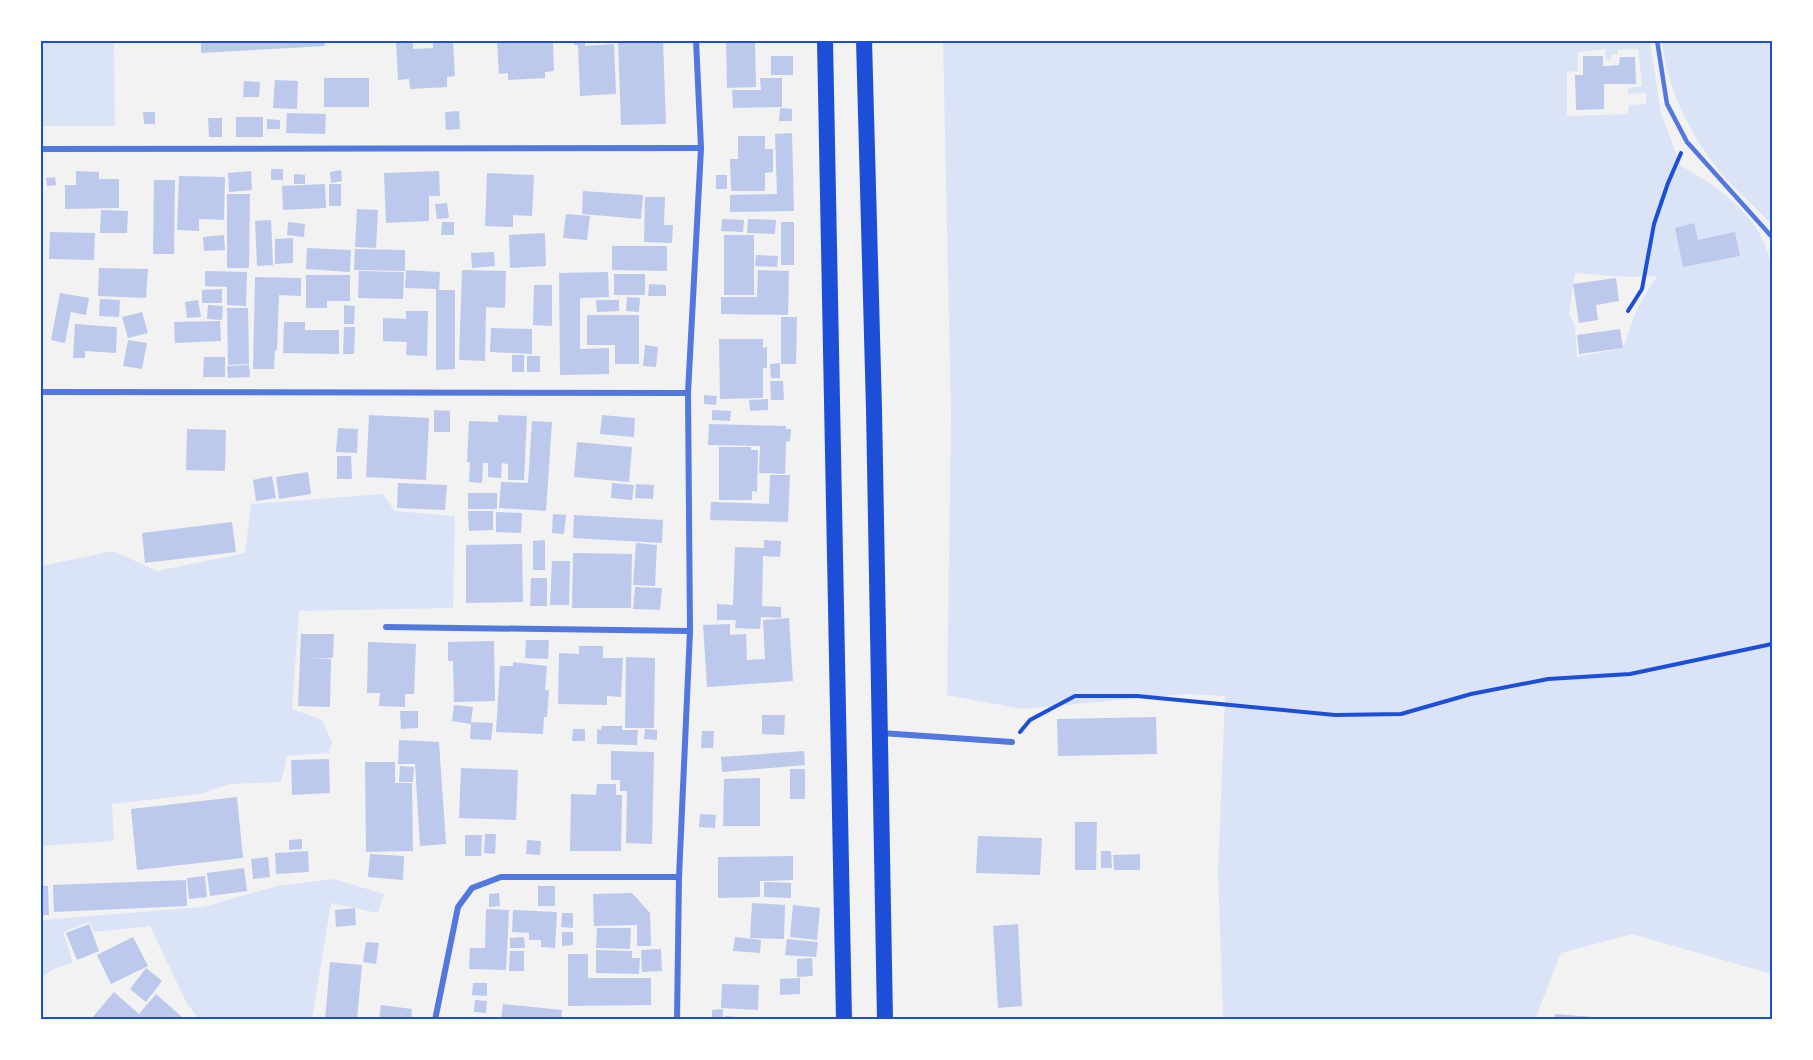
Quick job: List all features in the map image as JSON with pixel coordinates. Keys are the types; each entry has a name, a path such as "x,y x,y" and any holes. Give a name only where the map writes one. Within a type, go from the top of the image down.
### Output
{"highway":[{"path":"825,40 844,1020"},
{"path":"864,40 874,409 885,1020"}],"street":[{"path":"677,1020 679,877 690,631 688,393 701,148 696,40"},
{"path":"40,149 701,148"},
{"path":"40,392 688,393"},
{"path":"386,627 690,631"},
{"path":"879,732 1012,742"},
{"path":"435,1020 458,907 472,888 501,876 679,877"}],"lane":[{"path":"1657,40 1667,104 1687,142 1773,237"}],"path":[{"path":"1628,311 1642,289 1654,224 1668,183 1687,142"},
{"path":"1012,742 1030,720 1075,696 1137,696 1335,715 1401,714 1471,694 1526,683 1548,679 1629,674 1773,644"}],"shaded area":[{"path":"40,41 114,41 115,126 41,126"},
{"path":"943,41 1650,41 1661,113 1681,166 1710,183 1737,205 1758,231 1766,246 1770,262 1772,283 1772,974 1632,934 1561,953 1535,1019 1223,1019 1218,872 1225,696 1186,694 1022,709 947,695 951,415","holes":["1605,49 1606,60 1610,61 1612,55 1617,55 1618,50 1638,49 1642,86 1628,88 1628,94 1646,93 1646,104 1629,105 1628,114 1567,116 1567,72 1578,71 1578,52","1575,273 1627,277 1657,276 1638,306 1623,348 1577,357 1575,325 1569,314"]},
{"path":"1662,41 1772,41 1772,224 1724,177 1693,133 1673,88"},
{"path":"383,494 395,511 455,516 453,608 299,611 292,709 322,720 332,742 329,753 287,756 281,782 230,784 200,794 112,804 114,841 41,846 41,566 113,551 157,571 245,553 251,504"},
{"path":"334,879 384,894 378,913 331,903 312,1019 199,1019 187,1004 150,926 94,932 89,922 63,932 73,963 56,968 41,977 41,920 203,907 277,886"}],"building":[{"path":"201,40 324,40 325,46 201,53"},
{"path":"413,40 413,49 433,48 433,40 453,40 455,76 447,77 447,87 410,89 409,79 398,80 396,41"},
{"path":"497,40 553,40 554,71 545,72 545,78 508,80 508,73 499,74"},
{"path":"574,40 585,40 585,46 614,44 616,94 580,96 578,45 574,45"},
{"path":"618,40 663,40 666,124 621,125"},
{"path":"726,40 755,40 756,87 727,88"},
{"path":"771,56 793,56 793,75 771,75"},
{"path":"1583,56 1603,56 1603,66 1619,65 1620,57 1635,57 1636,84 1604,84 1604,109 1576,110 1575,75 1583,75"},
{"path":"324,78 369,78 369,107 324,107"},
{"path":"760,78 782,78 782,107 733,108 732,90 761,90"},
{"path":"275,80 298,81 297,109 273,108"},
{"path":"244,81 260,82 259,97 243,97"},
{"path":"780,108 792,109 792,121 779,121"},
{"path":"459,111 460,129 446,130 445,112"},
{"path":"143,112 155,112 155,124 144,124"},
{"path":"287,113 326,114 325,134 286,133"},
{"path":"236,117 263,117 263,137 236,137"},
{"path":"208,118 222,118 222,137 209,137"},
{"path":"267,119 280,120 280,129 267,129"},
{"path":"792,133 794,211 730,212 730,195 777,194 775,134"},
{"path":"738,136 765,136 765,149 773,149 773,172 765,173 765,191 731,191 730,159 738,159"},
{"path":"271,169 283,169 283,180 271,180"},
{"path":"341,170 342,181 331,183 330,172"},
{"path":"76,171 99,172 99,179 119,179 119,208 65,209 65,185 76,185"},
{"path":"251,171 252,190 229,192 228,173"},
{"path":"439,171 440,196 429,196 429,221 386,223 384,173"},
{"path":"487,173 534,175 532,216 513,215 513,227 485,226"},
{"path":"294,174 305,175 305,184 294,184"},
{"path":"716,175 727,175 727,189 716,189"},
{"path":"179,176 225,177 224,220 199,219 199,231 177,230"},
{"path":"55,177 56,185 47,186 46,178"},
{"path":"154,180 175,180 174,254 153,254"},
{"path":"325,184 326,208 283,210 282,186"},
{"path":"329,184 341,184 341,206 329,206"},
{"path":"583,191 643,195 641,219 582,214"},
{"path":"227,194 250,194 249,268 227,268"},
{"path":"645,197 665,197 664,225 673,225 672,243 644,242"},
{"path":"447,203 449,218 437,219 435,204"},
{"path":"357,209 378,210 376,248 355,247"},
{"path":"101,210 128,211 127,233 100,233"},
{"path":"566,214 590,216 587,240 563,238"},
{"path":"722,219 744,220 743,232 721,231"},
{"path":"748,219 776,220 775,234 747,233"},
{"path":"271,220 273,265 257,266 255,221"},
{"path":"288,222 305,224 304,237 287,235"},
{"path":"442,222 454,222 454,235 441,235"},
{"path":"781,222 794,222 794,265 781,265"},
{"path":"1694,223 1698,240 1735,232 1740,256 1683,267 1675,228"},
{"path":"50,232 95,233 94,260 49,259"},
{"path":"545,233 546,266 510,268 509,235"},
{"path":"224,235 225,250 204,251 203,237"},
{"path":"724,235 754,235 754,295 724,295"},
{"path":"293,238 293,263 275,264 275,239"},
{"path":"612,246 667,246 667,271 612,270"},
{"path":"307,248 351,250 350,272 306,269"},
{"path":"355,249 405,250 405,271 354,270"},
{"path":"494,252 495,266 472,268 471,253"},
{"path":"756,255 778,256 777,267 755,266"},
{"path":"99,268 148,269 146,298 98,296"},
{"path":"406,270 440,272 439,290 455,290 455,369 436,370 436,289 405,288"},
{"path":"462,270 506,271 505,308 486,307 485,361 459,360"},
{"path":"758,270 789,271 788,315 721,314 721,297 757,297"},
{"path":"205,271 247,272 246,306 227,305 227,287 205,286"},
{"path":"359,271 404,272 403,299 358,298"},
{"path":"608,272 609,297 580,298 580,349 609,348 609,374 560,375 559,273"},
{"path":"614,274 645,274 645,295 614,295"},
{"path":"306,275 350,275 350,301 327,301 327,308 306,308"},
{"path":"255,277 301,278 301,296 279,295 274,369 253,369"},
{"path":"1616,278 1619,301 1596,305 1598,320 1579,323 1573,284"},
{"path":"649,284 666,285 666,296 648,296"},
{"path":"534,285 552,285 552,326 533,325"},
{"path":"222,289 222,303 202,303 202,290"},
{"path":"60,293 89,298 86,315 71,312 65,343 51,340"},
{"path":"627,297 640,298 639,312 626,311"},
{"path":"100,299 120,300 119,317 99,316"},
{"path":"198,300 201,317 187,318 185,302"},
{"path":"596,300 619,300 619,311 597,312"},
{"path":"208,305 223,306 222,320 207,319"},
{"path":"344,305 355,306 354,324 344,324"},
{"path":"227,308 248,308 249,364 228,365"},
{"path":"406,311 428,311 427,356 406,355 407,342 383,341 383,318 406,319"},
{"path":"142,312 148,333 128,338 122,317"},
{"path":"587,315 639,315 639,364 615,364 615,345 587,345"},
{"path":"781,317 797,317 796,364 781,364"},
{"path":"220,321 221,341 175,343 174,322"},
{"path":"284,322 305,322 305,330 339,330 339,354 283,353"},
{"path":"75,324 117,327 116,353 85,351 85,358 73,358"},
{"path":"344,327 355,327 354,354 343,354"},
{"path":"491,328 532,329 532,354 490,352"},
{"path":"1620,329 1623,348 1579,354 1577,335"},
{"path":"719,339 763,339 763,348 767,347 767,368 763,368 763,398 720,399"},
{"path":"128,340 147,343 142,369 123,366"},
{"path":"645,345 658,347 656,367 643,366"},
{"path":"512,355 524,355 524,372 512,372"},
{"path":"527,356 540,356 540,372 527,372"},
{"path":"204,357 225,357 225,377 203,377"},
{"path":"780,363 780,378 771,378 770,364"},
{"path":"249,365 250,377 228,378 227,366"},
{"path":"770,381 783,381 784,400 771,400"},
{"path":"704,395 717,396 716,405 704,404"},
{"path":"768,399 768,410 750,411 749,400"},
{"path":"434,410 450,411 450,432 434,432"},
{"path":"712,410 731,411 730,421 712,420"},
{"path":"369,415 429,418 426,480 366,477"},
{"path":"498,415 527,416 524,480 508,480 508,464 502,463 501,478 488,477 488,463 483,463 482,483 469,482 470,462 467,462 469,421 498,422"},
{"path":"602,415 635,418 634,437 600,434"},
{"path":"532,421 552,422 546,511 499,508 501,482 528,483"},
{"path":"709,424 786,426 786,429 791,429 790,441 786,442 785,474 759,473 760,446 708,445"},
{"path":"338,428 358,429 357,453 336,452"},
{"path":"187,429 226,430 225,471 186,470"},
{"path":"577,442 632,447 629,482 574,477"},
{"path":"719,447 751,447 751,450 758,450 757,492 752,491 752,500 719,500"},
{"path":"337,456 351,456 352,479 337,479"},
{"path":"308,472 311,494 279,499 276,477"},
{"path":"770,475 790,475 788,522 710,520 711,502 769,504"},
{"path":"272,476 276,498 256,501 253,480"},
{"path":"398,483 447,485 445,510 397,508"},
{"path":"612,483 634,485 632,500 611,498"},
{"path":"636,484 654,485 653,499 635,498"},
{"path":"468,493 497,493 497,509 468,509"},
{"path":"468,511 493,511 493,530 469,531"},
{"path":"496,512 522,513 521,533 496,532"},
{"path":"553,514 566,515 564,534 552,533"},
{"path":"574,515 663,520 662,543 573,538"},
{"path":"232,522 236,552 145,563 142,533"},
{"path":"545,540 545,570 533,570 533,541"},
{"path":"764,540 781,541 780,557 763,556 762,606 781,607 781,618 761,617 760,629 735,628 736,620 717,620 717,604 733,605 735,547 764,548"},
{"path":"636,543 657,545 655,586 633,585"},
{"path":"522,544 523,602 466,603 466,545"},
{"path":"573,553 632,554 631,608 572,608"},
{"path":"552,561 570,561 569,605 550,605"},
{"path":"531,578 547,578 547,606 530,606"},
{"path":"635,587 662,588 660,610 633,609"},
{"path":"789,618 793,681 707,687 703,625 730,624 730,635 746,634 747,660 765,659 763,620"},
{"path":"301,634 334,634 333,658 311,658 331,659 330,707 298,706"},
{"path":"526,640 549,640 548,659 525,658"},
{"path":"494,641 495,701 454,702 453,661 448,661 448,642"},
{"path":"368,642 416,644 414,694 405,694 405,707 379,706 380,693 367,693"},
{"path":"579,646 603,646 603,658 623,658 621,697 607,696 607,705 558,704 559,653 579,654"},
{"path":"626,657 655,658 654,728 625,728"},
{"path":"513,662 547,666 545,690 549,690 543,734 496,732 500,666 513,666"},
{"path":"454,705 473,707 471,722 493,723 491,740 470,739 471,724 452,721"},
{"path":"400,711 418,711 418,728 401,729"},
{"path":"762,715 785,715 784,735 762,734"},
{"path":"1156,717 1157,754 1058,756 1057,719"},
{"path":"602,726 622,726 622,730 638,730 637,745 597,744 597,729 601,730"},
{"path":"573,729 585,729 585,741 572,741"},
{"path":"645,729 657,730 657,740 644,739"},
{"path":"702,731 714,731 713,748 701,748"},
{"path":"399,740 439,742 446,844 420,846 415,764 398,764"},
{"path":"611,751 654,752 652,844 626,843 627,791 620,791 620,780 611,780"},
{"path":"804,751 805,765 722,772 721,757"},
{"path":"329,759 330,793 292,795 291,760"},
{"path":"365,762 395,762 395,783 412,783 413,851 366,852"},
{"path":"400,766 414,767 413,782 399,782"},
{"path":"461,768 518,770 516,820 459,818"},
{"path":"790,769 805,769 805,799 790,799"},
{"path":"760,778 760,826 723,826 724,779"},
{"path":"597,784 616,784 616,795 622,795 621,851 570,851 571,794 596,795"},
{"path":"237,797 243,858 137,870 131,809"},
{"path":"700,814 716,815 715,828 699,827"},
{"path":"1075,822 1097,822 1096,870 1075,870"},
{"path":"485,834 496,834 495,854 484,853"},
{"path":"465,835 482,835 481,856 465,856"},
{"path":"978,836 1042,838 1040,875 976,873"},
{"path":"302,839 302,849 289,850 289,840"},
{"path":"527,840 541,841 540,855 526,854"},
{"path":"308,851 309,872 276,874 275,853"},
{"path":"1101,851 1111,851 1112,868 1101,868"},
{"path":"370,854 404,856 403,880 368,877"},
{"path":"1140,854 1140,870 1114,870 1113,855"},
{"path":"793,856 793,880 760,881 760,897 718,898 718,857"},
{"path":"268,857 270,877 253,879 251,859"},
{"path":"244,868 247,891 210,896 207,873"},
{"path":"205,876 207,897 189,899 187,878"},
{"path":"186,880 187,906 54,912 53,885"},
{"path":"764,882 791,883 791,898 764,897"},
{"path":"40,886 48,886 49,915 40,915"},
{"path":"538,886 555,886 555,906 538,906"},
{"path":"499,893 500,906 489,907 489,894"},
{"path":"632,893 650,913 651,946 637,946 637,925 594,926 593,894"},
{"path":"752,903 785,905 784,939 750,938"},
{"path":"793,905 820,908 817,940 790,937"},
{"path":"355,908 356,925 336,927 335,910"},
{"path":"486,909 509,910 506,970 469,969 470,948 485,948"},
{"path":"513,910 557,912 555,948 541,947 541,940 529,940 529,933 512,932"},
{"path":"562,913 573,913 573,928 561,927"},
{"path":"89,924 99,951 77,960 66,933"},
{"path":"1018,924 1022,1006 998,1008 993,926"},
{"path":"597,928 631,928 630,949 596,948"},
{"path":"562,932 573,932 573,945 562,946"},
{"path":"133,937 148,966 111,984 97,955"},
{"path":"524,937 525,948 510,948 510,938"},
{"path":"735,937 761,940 760,953 733,951"},
{"path":"787,939 818,942 816,957 785,955"},
{"path":"366,942 379,943 376,964 363,962"},
{"path":"661,949 662,971 642,972 641,950"},
{"path":"596,950 632,951 632,958 640,958 639,974 596,973"},
{"path":"510,951 524,951 524,971 509,971"},
{"path":"568,954 588,954 588,978 651,978 651,1005 568,1006"},
{"path":"812,958 813,976 797,977 797,959"},
{"path":"330,962 362,965 357,1020 325,1020"},
{"path":"146,968 162,981 146,1002 130,989"},
{"path":"800,978 800,994 780,995 780,979"},
{"path":"473,983 487,983 487,996 472,995"},
{"path":"722,984 759,985 758,1010 721,1008"},
{"path":"114,992 139,1014 156,994 182,1017 179,1020 94,1020 92,1018"},
{"path":"475,1000 487,1001 486,1013 474,1012"},
{"path":"503,1004 562,1010 561,1020 501,1020"},
{"path":"381,1005 412,1009 411,1020 379,1020"},
{"path":"723,1009 723,1020 712,1020 712,1010"},
{"path":"1555,1014 1606,1018 1606,1020 1555,1020"},
{"path":"725,1016 750,1018 750,1020 725,1020"}]}
